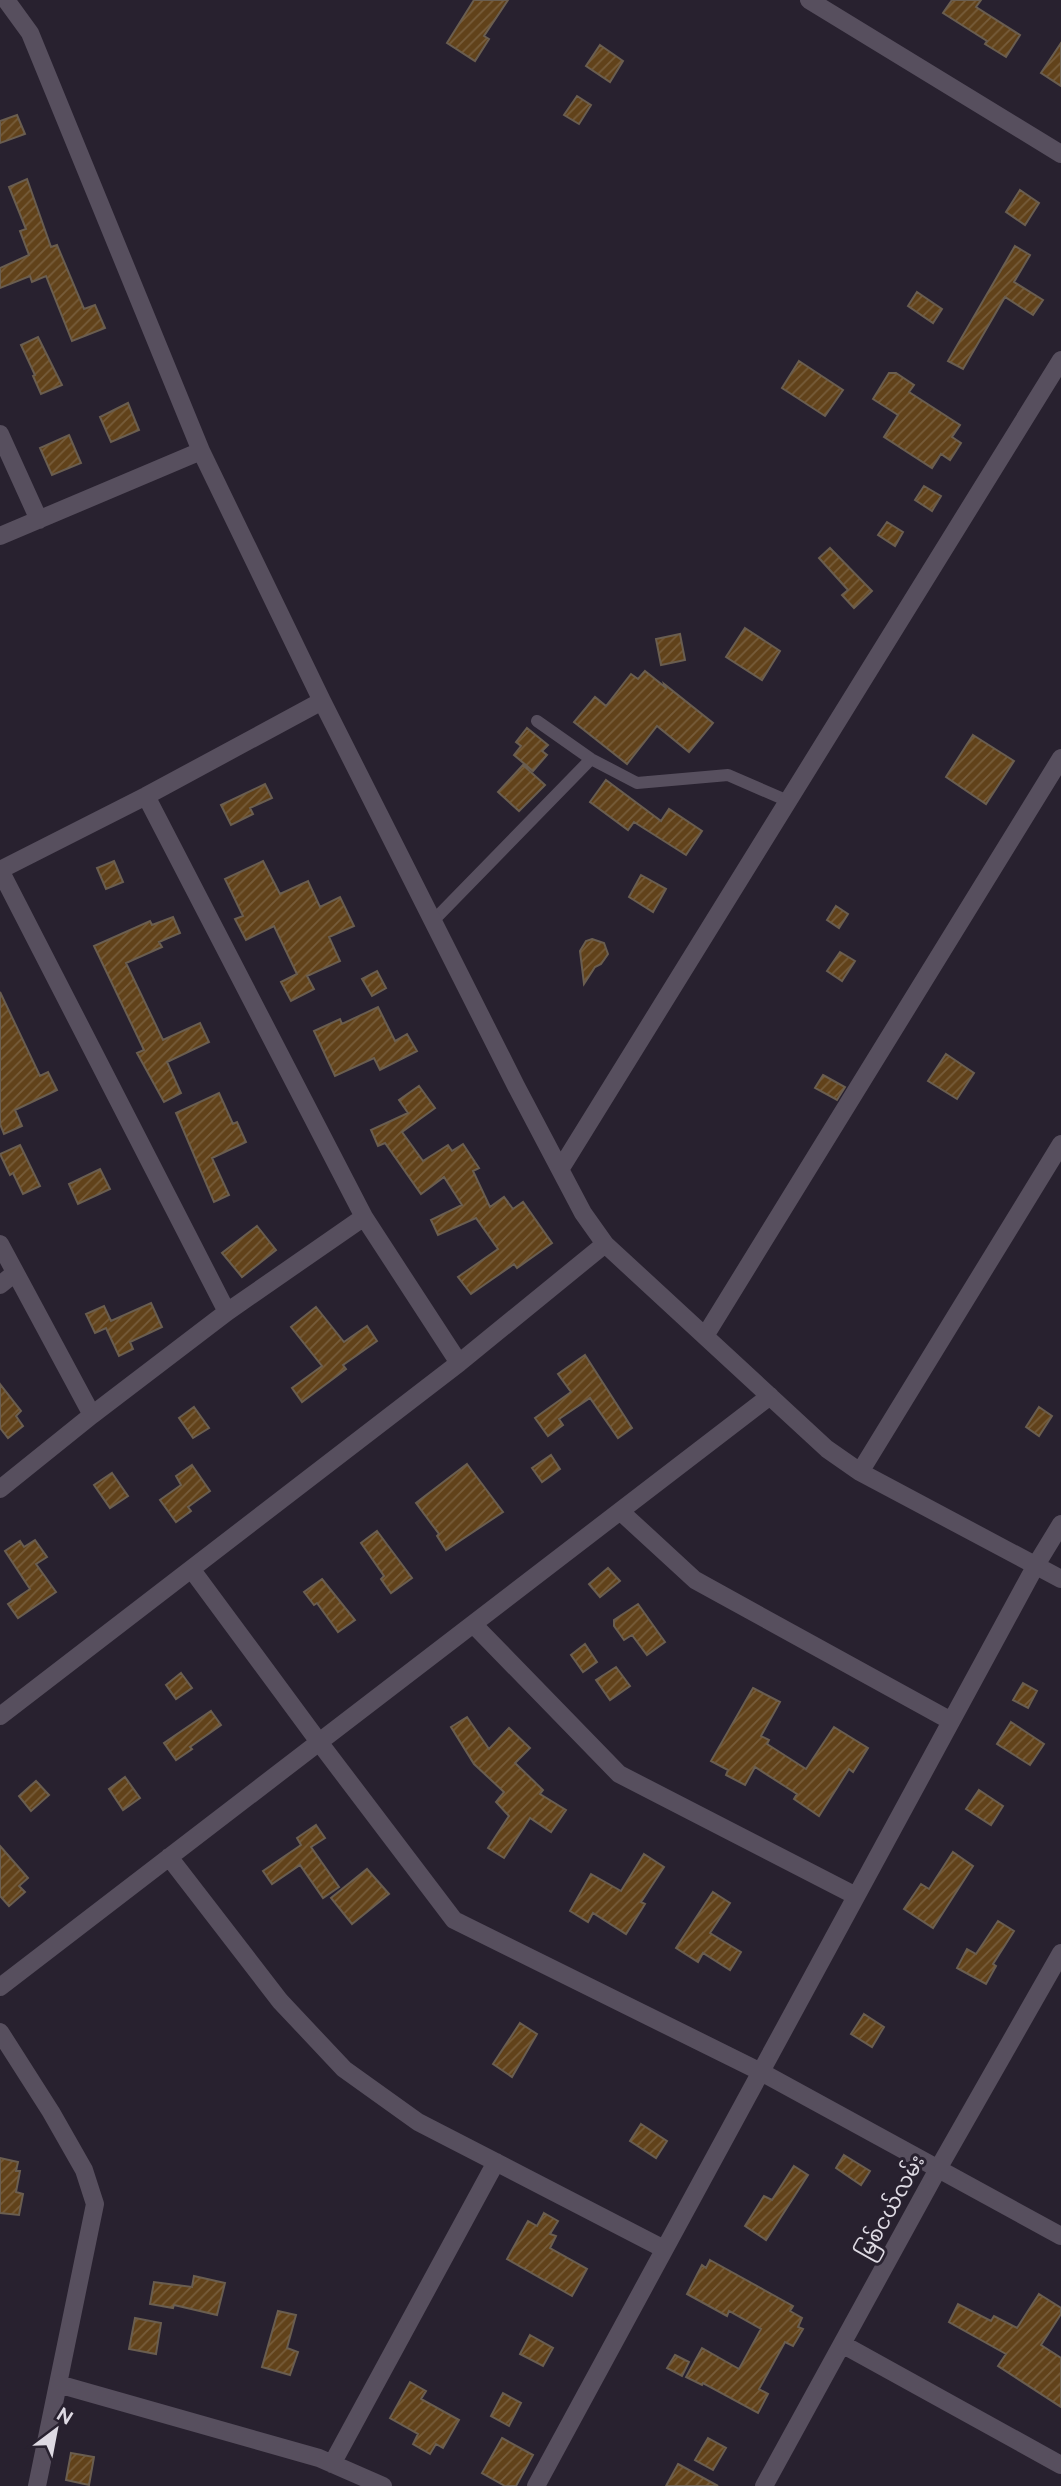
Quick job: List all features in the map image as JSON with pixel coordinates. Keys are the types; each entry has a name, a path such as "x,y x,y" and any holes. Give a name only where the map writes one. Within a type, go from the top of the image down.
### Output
{"street":[{"path":"6,0 30,33 201,451 322,701 583,1213 604,1244 827,1449 860,1472 1061,1578"},
{"path":"808,0 1061,155"},
{"path":"561,1168 1061,360"},
{"path":"0,434 38,520"},
{"path":"0,536 201,451"},
{"path":"227,1312 0,870 146,796 322,701"},
{"path":"705,1336 1061,758"},
{"path":"146,796 364,1217 459,1363"},
{"path":"860,1472 1061,1144"},
{"path":"0,1489 227,1312 364,1217"},
{"path":"0,1244 92,1415"},
{"path":"0,1716 459,1363 604,1244"},
{"path":"0,1285 15,1273"},
{"path":"0,1987 770,1396"},
{"path":"620,1511 695,1580 951,1721"},
{"path":"536,2486 1036,1565 1061,1524"},
{"path":"192,1570 454,1920 761,2072 1061,2236"},
{"path":"473,1624 619,1774 856,1896"},
{"path":"169,1857 280,2001 344,2069 418,2122 664,2249"},
{"name":"မြစ်ငယ်လမ်း","path":"764,2486 938,2169 1061,1953"},
{"path":"0,2032 84,2170 95,2204 37,2486"},
{"path":"332,2464 496,2162"},
{"path":"842,2344 1061,2465"},
{"path":"58,2384 319,2458 383,2486"}],"lane":[{"path":"537,721 591,760 637,783 728,775 788,800"},
{"path":"433,921 591,760"}],"building":[{"path":"474,0 508,0 484,36 489,39 475,61 447,43"},
{"path":"952,0 981,0 976,7 1020,35 1006,57 985,44 987,41 943,13"},
{"path":"1061,43 1061,86 1041,73"},
{"path":"600,45 623,61 610,82 586,66"},
{"path":"577,96 591,105 579,124 564,115"},
{"path":"17,115 25,134 0,143 0,121"},
{"path":"27,179 51,247 57,245 84,309 95,305 105,328 72,341 46,276 32,282 30,276 0,288 0,268 29,255 20,231 26,229 9,187"},
{"path":"1020,190 1039,203 1025,225 1006,212"},
{"path":"1015,246 1030,255 1014,282 1043,300 1033,315 1005,297 963,369 948,361"},
{"path":"917,292 942,309 933,323 908,306"},
{"path":"38,337 62,385 41,394 21,345"},
{"path":"799,361 843,390 825,416 782,388"},
{"path":"889,373 896,373 914,385 909,392 960,425 952,437 961,443 950,460 941,454 932,468 884,437 898,415 873,399"},
{"path":"128,403 139,430 111,442 100,417"},
{"path":"69,435 81,463 52,475 40,448"},
{"path":"924,486 941,496 932,511 915,500"},
{"path":"887,522 903,532 895,546 878,535"},
{"path":"830,548 872,591 854,608 842,595 848,590 819,558"},
{"path":"745,628 780,651 762,680 726,657"},
{"path":"680,634 685,660 661,665 656,639"},
{"path":"645,671 713,723 689,752 657,726 627,764 574,722 595,697 606,706 631,674 638,679"},
{"path":"527,728 548,745 542,751 547,755 533,771 514,755 521,746 516,742"},
{"path":"973,735 1014,761 986,804 946,777"},
{"path":"523,765 545,785 519,811 498,792"},
{"path":"606,780 661,821 669,809 702,831 686,855 634,822 628,830 590,802"},
{"path":"265,784 272,798 250,808 253,814 231,825 221,805"},
{"path":"114,861 123,882 106,889 97,868"},
{"path":"263,861 280,894 308,881 320,907 340,897 354,926 329,937 340,961 307,976 314,989 291,1001 281,982 297,974 274,926 246,940 235,919 243,916 225,879"},
{"path":"641,875 666,889 653,912 629,897"},
{"path":"836,906 848,914 839,928 827,920"},
{"path":"173,917 180,933 159,942 162,947 126,963 163,1040 200,1023 209,1042 167,1062 181,1093 164,1102 137,1053 144,1050 94,946 150,921 152,925"},
{"path":"592,939 604,943 608,954 584,984 580,951 586,941"},
{"path":"840,952 855,961 842,981 827,971"},
{"path":"377,971 386,988 372,996 362,979"},
{"path":"0,992 40,1076 48,1072 57,1090 15,1110 22,1126 4,1134 0,1124"},
{"path":"378,1007 395,1041 407,1034 417,1051 380,1070 374,1058 335,1076 314,1031 340,1019 342,1024"},
{"path":"946,1054 974,1073 957,1099 928,1081"},
{"path":"823,1075 845,1087 837,1100 815,1088"},
{"path":"419,1086 435,1108 402,1132 423,1161 448,1145 452,1151 463,1144 479,1168 473,1171 490,1207 504,1197 513,1209 523,1202 552,1243 517,1268 514,1264 471,1294 458,1277 498,1249 476,1218 438,1235 431,1220 462,1205 444,1177 421,1194 385,1143 378,1146 371,1130 408,1113 399,1100"},
{"path":"219,1093 233,1124 237,1122 246,1142 212,1158 229,1195 214,1202 176,1113"},
{"path":"20,1145 40,1186 23,1194 0,1154"},
{"path":"100,1169 110,1189 78,1204 69,1184"},
{"path":"257,1226 276,1250 242,1277 222,1253"},
{"path":"151,1303 162,1327 130,1342 133,1349 119,1356 106,1328 95,1333 86,1314 104,1306 111,1321"},
{"path":"316,1307 344,1342 367,1326 377,1341 343,1365 346,1369 302,1402 292,1388 322,1366 291,1327"},
{"path":"585,1355 632,1428 618,1438 590,1398 559,1419 563,1425 548,1436 535,1418 571,1392 558,1374"},
{"path":"0,1384 21,1411 16,1416 23,1426 8,1438 0,1428"},
{"path":"194,1407 209,1428 193,1438 179,1418"},
{"path":"1039,1407 1052,1416 1039,1436 1026,1427"},
{"path":"551,1455 560,1469 542,1482 532,1468"},
{"path":"467,1464 503,1512 446,1550 437,1536 439,1534 416,1503"},
{"path":"192,1465 210,1491 188,1507 191,1511 176,1522 160,1500 181,1485 176,1476"},
{"path":"112,1473 128,1496 110,1508 94,1485"},
{"path":"377,1531 412,1578 391,1593 381,1579 384,1576 361,1543"},
{"path":"35,1540 47,1557 36,1564 56,1592 18,1618 8,1604 30,1589 5,1551 20,1541 24,1547"},
{"path":"608,1568 620,1581 600,1597 589,1584"},
{"path":"322,1579 355,1620 338,1632 317,1603 314,1605 304,1592"},
{"path":"638,1604 665,1642 647,1655 632,1635 624,1640 614,1626 614,1620"},
{"path":"585,1644 597,1662 583,1672 571,1655"},
{"path":"616,1667 630,1686 610,1700 596,1680"},
{"path":"181,1673 192,1688 176,1699 166,1685"},
{"path":"1023,1683 1037,1691 1028,1708 1013,1700"},
{"path":"753,1688 780,1702 761,1736 769,1740 767,1744 806,1769 834,1727 868,1748 853,1772 849,1769 819,1816 794,1799 797,1794 755,1767 745,1785 726,1775 728,1770 711,1761"},
{"path":"211,1711 221,1725 176,1760 164,1743"},
{"path":"467,1717 489,1749 509,1728 530,1748 515,1763 543,1790 540,1794 566,1810 551,1832 530,1818 504,1858 488,1848 509,1816 496,1802 504,1792 474,1764 451,1727"},
{"path":"1011,1722 1044,1744 1030,1765 997,1744"},
{"path":"125,1777 140,1798 123,1810 109,1789"},
{"path":"36,1781 49,1795 31,1811 19,1796"},
{"path":"979,1790 1003,1806 991,1825 966,1809"},
{"path":"316,1825 325,1838 311,1847 339,1887 323,1898 300,1865 272,1884 263,1871 301,1845 297,1838"},
{"path":"0,1846 28,1878 19,1886 25,1892 9,1906 0,1896"},
{"path":"953,1852 973,1866 933,1928 904,1909 921,1884 929,1889"},
{"path":"644,1854 664,1867 641,1902 645,1904 626,1934 593,1913 588,1922 570,1911 591,1874 621,1891"},
{"path":"367,1869 389,1894 352,1924 331,1898"},
{"path":"713,1892 730,1903 710,1933 741,1952 730,1970 703,1953 698,1962 676,1948"},
{"path":"998,1921 1014,1931 993,1964 996,1966 986,1984 957,1968 967,1949 976,1954"},
{"path":"864,2014 884,2027 872,2047 851,2034"},
{"path":"520,2023 537,2034 512,2077 493,2064"},
{"path":"641,2124 667,2141 656,2158 630,2141"},
{"path":"844,2155 870,2171 861,2185 836,2168"},
{"path":"0,2158 18,2162 16,2171 20,2171 16,2192 23,2194 19,2215 0,2213"},
{"path":"794,2166 808,2175 766,2240 745,2226 764,2196 772,2200"},
{"path":"544,2213 558,2221 550,2234 556,2236 550,2248 587,2269 572,2296 507,2259 528,2221 537,2226"},
{"path":"710,2260 793,2306 790,2311 802,2318 798,2327 803,2329 793,2346 785,2342 759,2389 768,2394 758,2413 703,2383 702,2385 686,2377 702,2348 739,2369 761,2329 729,2311 727,2316 687,2294 702,2265 706,2268"},
{"path":"194,2276 225,2283 217,2315 174,2305 173,2308 150,2304 154,2282 192,2287"},
{"path":"1039,2294 1061,2308 1061,2314 1041,2345 1061,2358 1061,2407 998,2366 1006,2354 949,2322 958,2304 991,2321 994,2316 1017,2328"},
{"path":"278,2311 296,2315 287,2348 298,2352 290,2375 262,2367"},
{"path":"135,2318 161,2323 156,2354 129,2349"},
{"path":"530,2335 553,2348 543,2366 520,2354"},
{"path":"675,2355 689,2362 682,2376 667,2368"},
{"path":"410,2382 426,2391 421,2399 459,2420 443,2448 436,2444 430,2454 413,2444 418,2434 390,2418"},
{"path":"503,2393 521,2403 509,2426 491,2416"},
{"path":"502,2438 533,2455 516,2486 505,2486 482,2473"},
{"path":"708,2438 726,2448 713,2470 695,2460"},
{"path":"71,2453 94,2457 89,2485 66,2480"},
{"path":"678,2464 718,2486 666,2486"}]}
